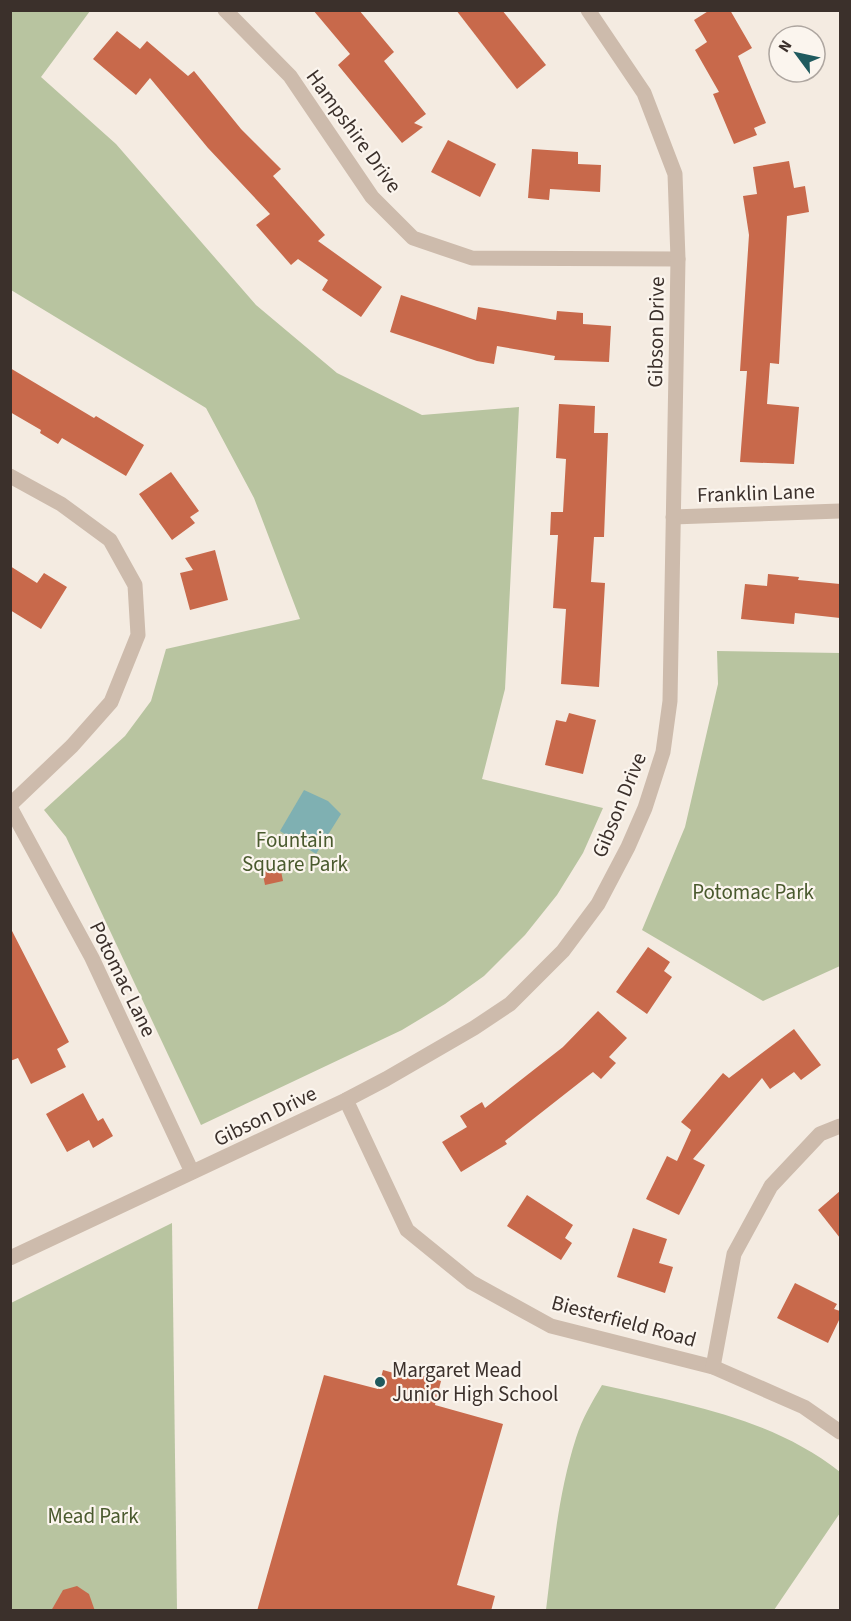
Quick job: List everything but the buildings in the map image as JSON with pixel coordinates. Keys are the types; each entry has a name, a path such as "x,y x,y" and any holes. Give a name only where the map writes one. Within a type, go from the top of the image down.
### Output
{"street":[{"name":"Hampshire Drive","path":"225,10 290,76 372,197 413,238 472,258 678,260"},
{"name":"Gibson Drive","path":"10,1258 346,1100 396,1074 474,1028 510,1004 563,951 598,904 628,847 645,808 663,752 670,701 678,260 675,174 644,93 588,10"},
{"path":"10,476 61,504 110,540 135,585 138,635 111,702 72,746 10,806"},
{"name":"Franklin Lane","path":"673,517 840,511"},
{"name":"Potomac Lane","path":"10,806 92,958 192,1172"},
{"name":"Biesterfield Road","path":"346,1100 407,1230 471,1282 551,1326 713,1367 804,1407 840,1432"},
{"path":"713,1367 734,1254 771,1186 820,1134 840,1126"}],"green space":[{"name":"Fountain Square Park","path":"10,11 90,11 41,77 116,144 256,305 337,373 422,415 519,407 505,689 482,779 603,808 583,853 557,895 525,935 484,976 445,1004 402,1030 201,1125 66,837 44,810 125,736 151,701 166,649 300,619 254,498 206,408 11,290"},
{"name":"Potomac Park","path":"717,651 840,653 840,966 763,1001 642,930 685,827 718,684"},
{"name":"Mead Park","path":"172,1223 177,1610 11,1610 11,1303"},
{"path":"602,1385 727,1415 786,1438 840,1472 840,1513 774,1610 546,1610 557,1524 570,1459 581,1424"}],"water":[{"path":"304,790 328,801 341,814 316,854 280,831"}],"place":[{"name":"Margaret Mead Junior High School","path":"380,1382"}]}
